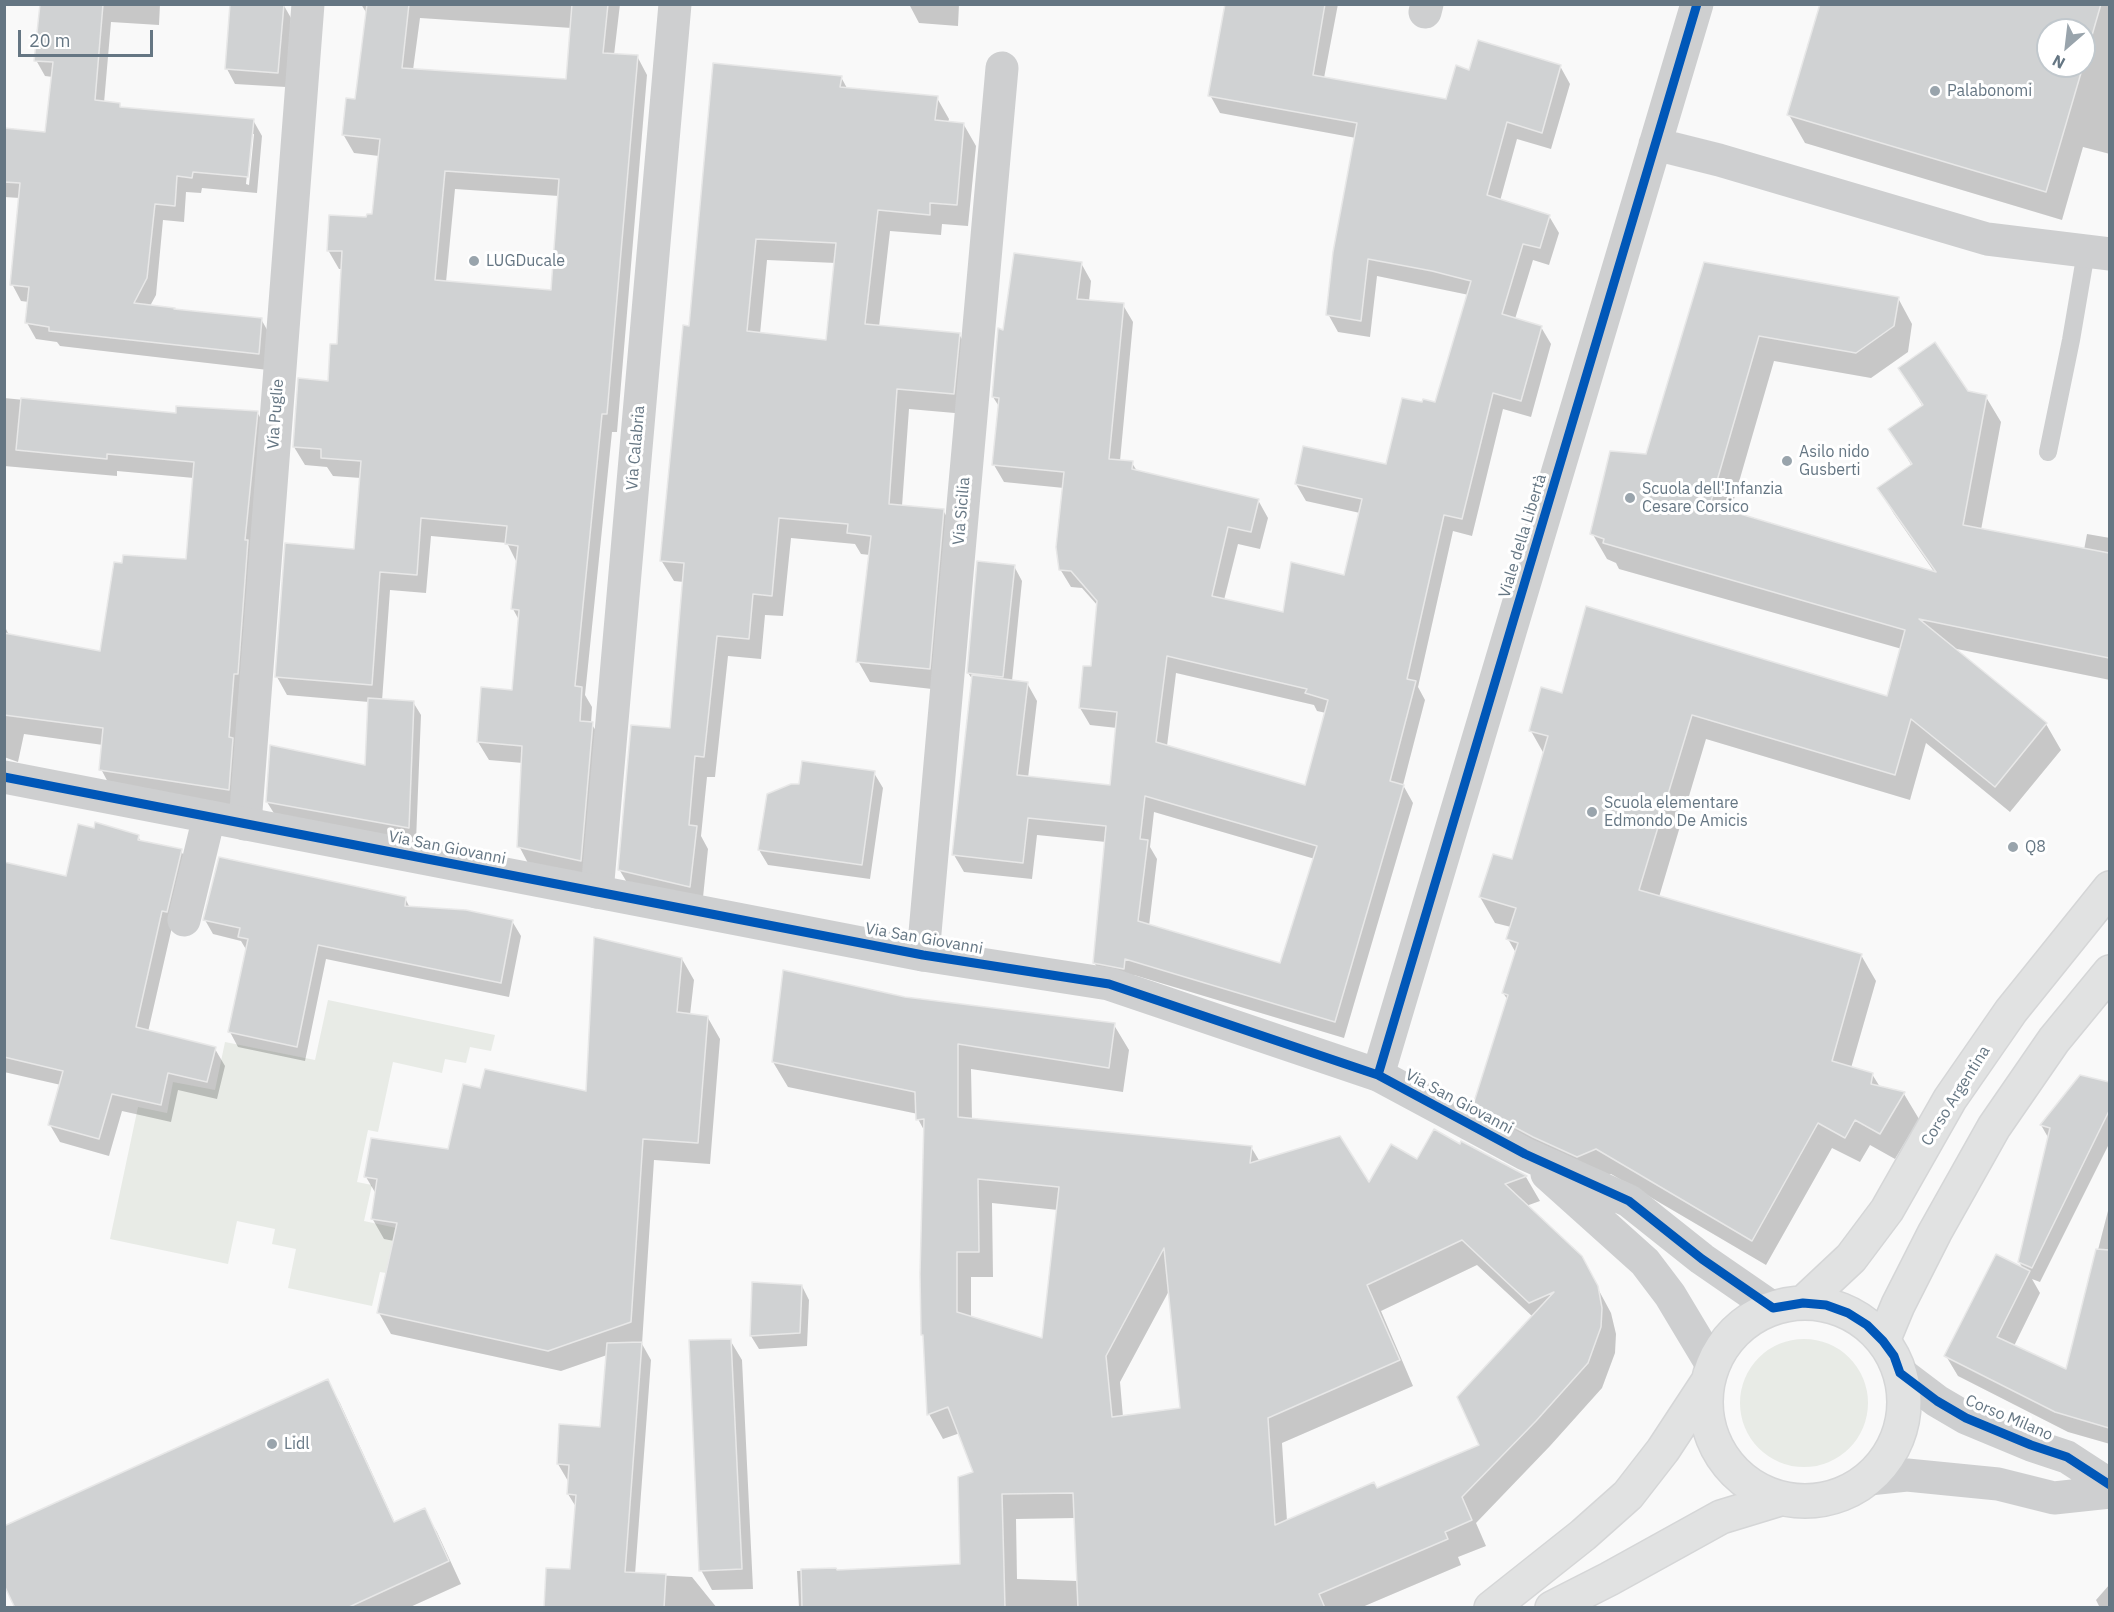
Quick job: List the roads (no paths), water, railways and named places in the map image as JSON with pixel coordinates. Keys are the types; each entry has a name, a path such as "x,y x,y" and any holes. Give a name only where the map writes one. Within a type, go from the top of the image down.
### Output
{"main road":[{"name":"Corso Argentina","path":"1788,1305 1826,1305 1848,1312 1867,1325 1884,1341 1894,1356 1904,1392 1904,1412 1900,1431 1883,1465 1869,1479 1850,1492 1827,1500 1804,1502 1780,1499 1756,1490 1736,1475 1720,1455 1710,1432 1705,1408 1710,1374 1722,1346 1736,1330 1753,1317 1788,1305 1851,1258 1887,1210 1950,1099 2011,1011 2109,888"},
{"path":"1884,1341 1898,1305 1935,1232 1994,1127 2054,1040 2109,972"},
{"path":"1491,1608 1583,1535 1628,1495 1662,1450 1710,1374"},
{"path":"1551,1608 1609,1579 1721,1517 1780,1499"}],"street":[{"name":"Via Puglie","path":"245,824 308,4"},
{"name":"Via Calabria","path":"597,892 675,4"},
{"name":"Viale della Libertà","path":"1378,1076 1697,4"},
{"name":"Via Sicilia","path":"922,955 1002,68"},
{"path":"1655,144 1719,160 1987,239 2098,253"},
{"name":"Via San Giovanni","path":"5,778 922,955 1109,984 1378,1076 1526,1155 1629,1201 1702,1258 1788,1305"},
{"path":"184,920 209,817"},
{"name":"Via San Giovanni","path":"1526,1155 1645,1262 1670,1295 1710,1374"},
{"name":"Corso Milano","path":"1900,1373 1937,1401 1966,1418 2067,1457 2109,1485"},
{"path":"1869,1479 1907,1475 1998,1484 2054,1498 2109,1492"}],"lane":[{"path":"2048,452 2071,340 2098,253"}],"place":[{"name":"Palabonomi","path":"1935,91"},
{"name":"LUGDucale","path":"474,261"},
{"name":"Asilo nido Gusberti","path":"1787,461"},
{"name":"Scuola dell'Infanzia Cesare Corsico","path":"1630,498"},
{"name":"Scuola elementare Edmondo De Amicis","path":"1592,812"},
{"name":"Q8","path":"2013,847"},
{"name":"Lidl","path":"272,1444"}]}
